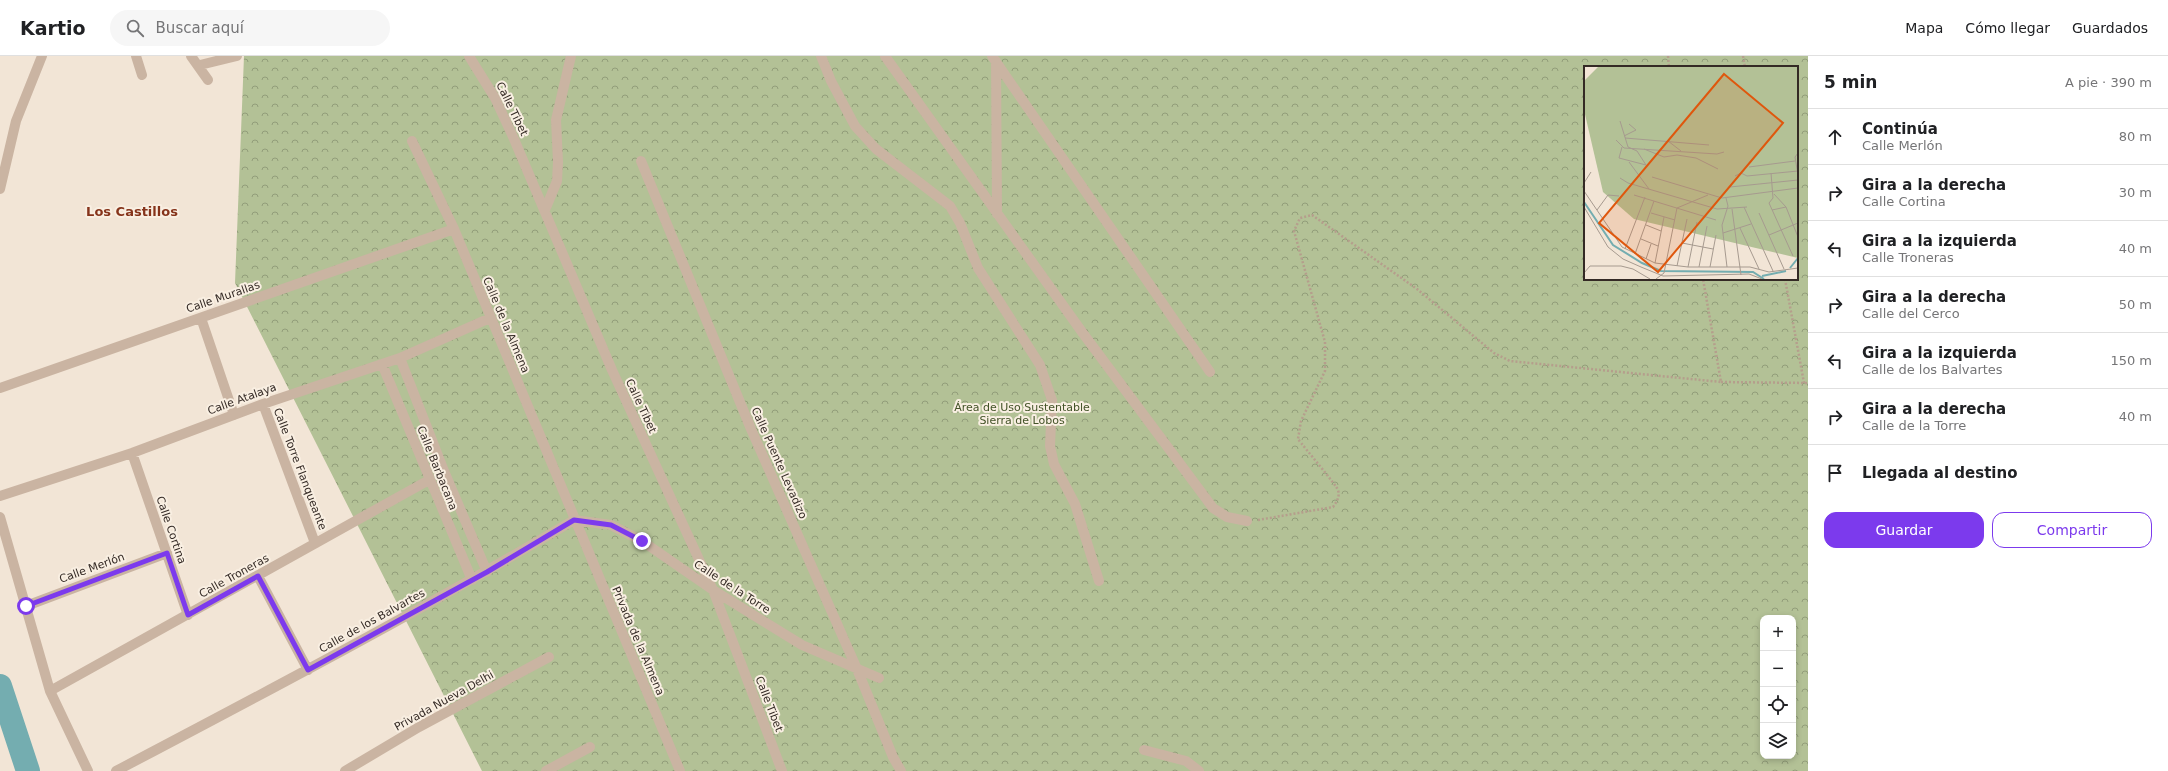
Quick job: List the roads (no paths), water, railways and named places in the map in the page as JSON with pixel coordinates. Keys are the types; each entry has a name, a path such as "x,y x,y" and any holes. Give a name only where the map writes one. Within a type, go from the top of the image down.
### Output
{"street":[{"path":"0,189 16,121 42,56"},
{"path":"136,56 142,75"},
{"path":"192,56 200,65 208,80"},
{"path":"200,65 237,56"},
{"name":"Calle Tibet","path":"469,56 495,98 545,210 612,370 713,590 782,771"},
{"path":"545,210 557,181 558,162 556,120 571,56"},
{"path":"821,56 831,82 854,126 876,149 950,206 960,224 978,268 1040,365 1052,400 1050,446 1054,464 1075,504 1099,581"},
{"path":"885,56 997,214 1213,508 1227,517 1247,522"},
{"path":"994,58 997,214"},
{"path":"994,58 1210,372"},
{"name":"Calle de la Almena","path":"412,141 454,230 574,520"},
{"name":"Calle Puente Levadizo","path":"641,161 751,429 857,669 893,757 901,771"},
{"name":"Calle Murallas","path":"0,388 454,230"},
{"path":"201,318 234,415"},
{"name":"Calle Atalaya","path":"0,496 132,452 263,404 400,358 490,318"},
{"name":"Calle Barbacana","path":"400,358 444,471 487,572"},
{"name":"Calle Barbacana","path":"382,364 429,480 472,580"},
{"name":"Calle Torre Flanqueante","path":"263,404 315,543"},
{"name":"Calle Cortina","path":"132,452 188,615"},
{"name":"Calle Troneras","path":"50,691 429,480"},
{"path":"0,517 50,691 88,771"},
{"name":"Calle de la Torre","path":"574,520 611,525 642,541 713,590 802,645 879,678"},
{"name":"Calle de los Balvartes","path":"116,771 308,670 487,572 574,520"},
{"name":"Privada de la Almena","path":"574,520 680,771"},
{"name":"Calle Merlón","path":"26,606 167,553"},
{"path":"258,576 308,670"},
{"name":"Privada Nueva Delhi","path":"350,770 419,727 549,657"},
{"path":"546,771 590,747"},
{"path":"1144,750 1186,761 1199,771"}],"waterway":[{"path":"0,686 28,771"}],"district":[{"name":"Los Castillos","path":"132,211"}],"park label":[{"name":"Área de Uso Sustentable Sierra de Lobos","path":"1022,413"}]}
